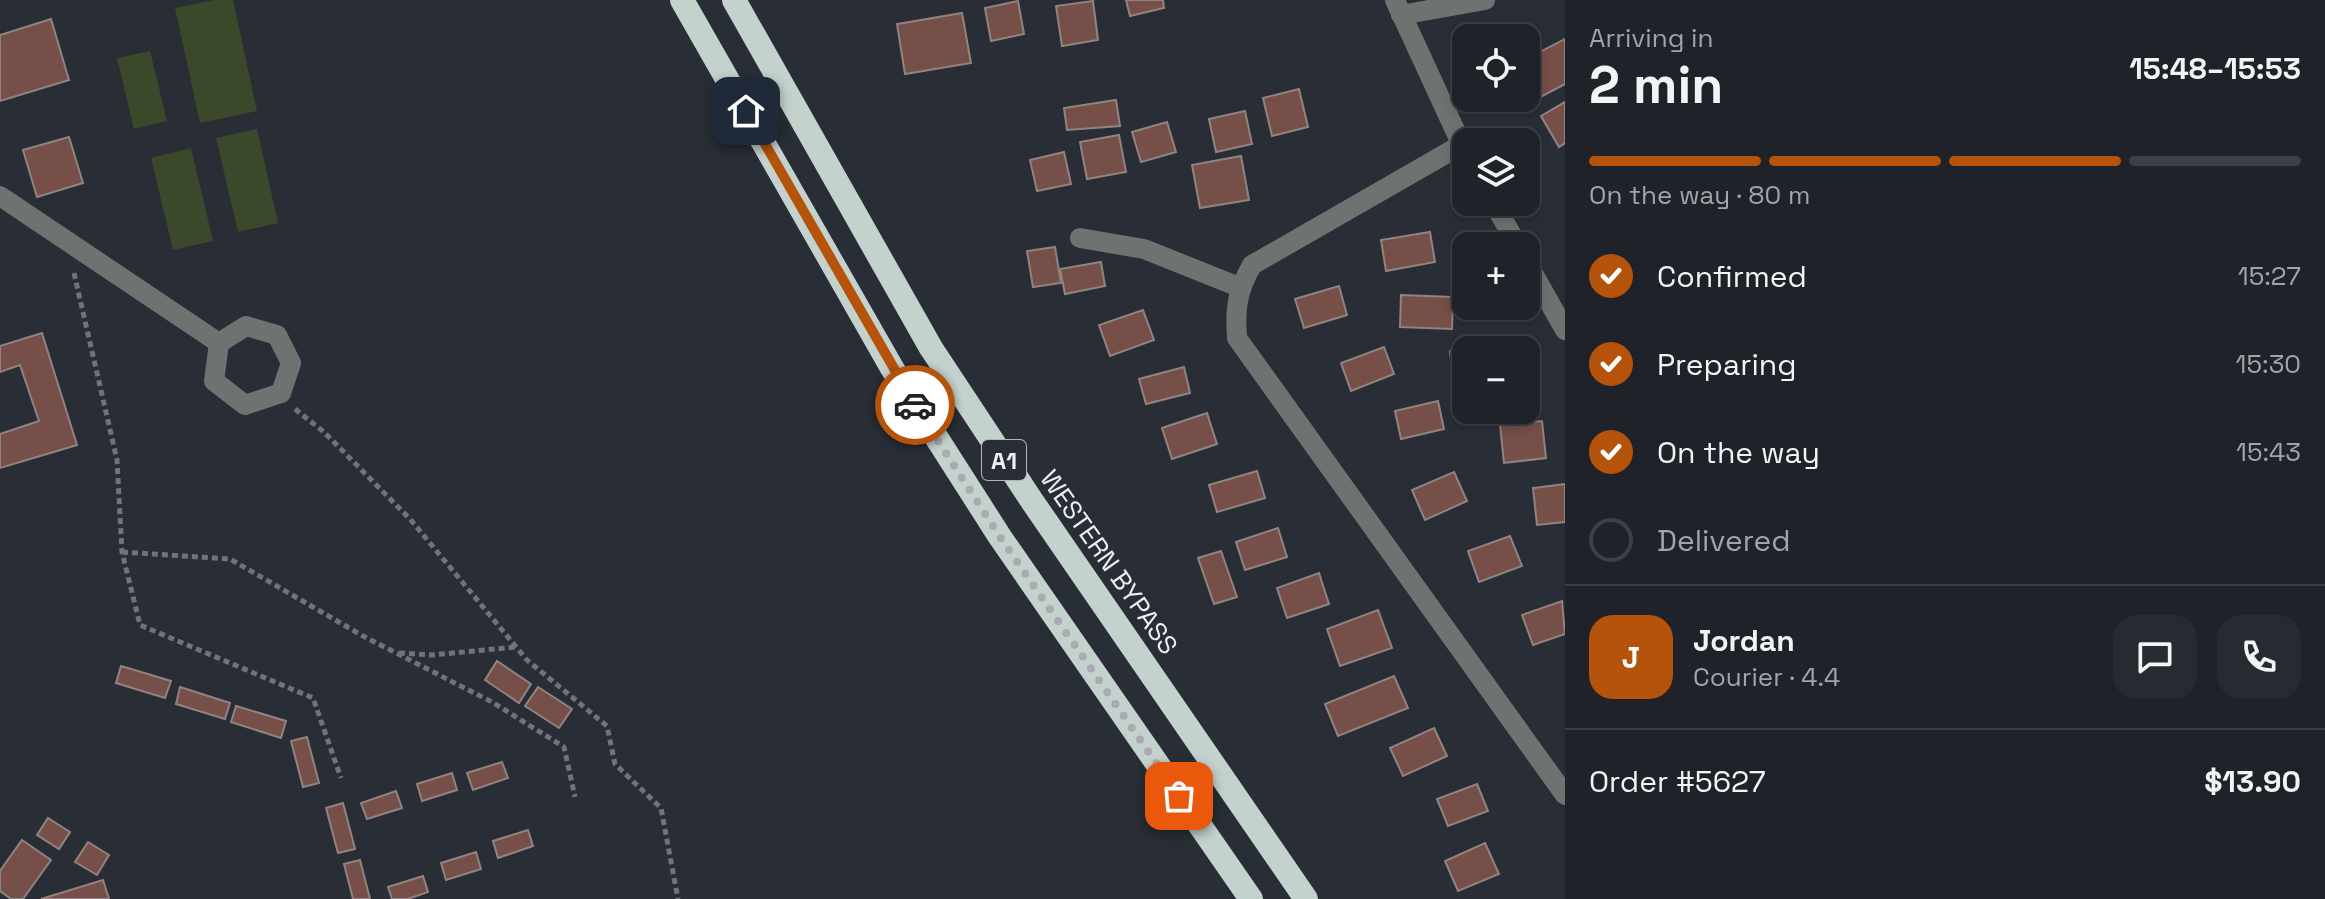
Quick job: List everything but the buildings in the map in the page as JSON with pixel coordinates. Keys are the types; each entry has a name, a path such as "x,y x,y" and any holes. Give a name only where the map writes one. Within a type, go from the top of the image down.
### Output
{"highway":[{"name":"A1","path":"682,0 900,381 1000,537 1251,899"},
{"name":"WESTERN BYPASS","path":"734,0 931,348 1032,501 1306,899"}],"street":[{"path":"1454,128 1398,7 1485,0"},
{"path":"1452,156 1252,265 1239,287 1235,307 1237,338 1565,795"},
{"path":"0,196 219,343"},
{"path":"1080,238 1144,249 1239,287"},
{"path":"1540,286 1565,330"},
{"path":"246,326 277,335 291,363 281,393 245,405 214,381 219,343 246,326"}],"path":[{"path":"66,241 117,460 122,552 140,625 313,698 341,778"},
{"path":"281,393 301,416 324,432 410,519 527,660 607,726 615,764 661,808 678,899"},
{"path":"122,552 230,559 394,652 492,702 564,747 575,797"},
{"path":"394,652 432,655 517,647"}],"green space":[{"path":"214,0 233,0 257,111 200,123 175,8"},
{"path":"150,51 167,121 134,129 117,58"},
{"path":"257,129 278,223 238,232 216,138"},
{"path":"191,148 213,241 173,250 151,158"}],"way so far":[{"path":"915,405 1000,537 1179,796"}],"route":[{"path":"746,111 915,405"}]}
